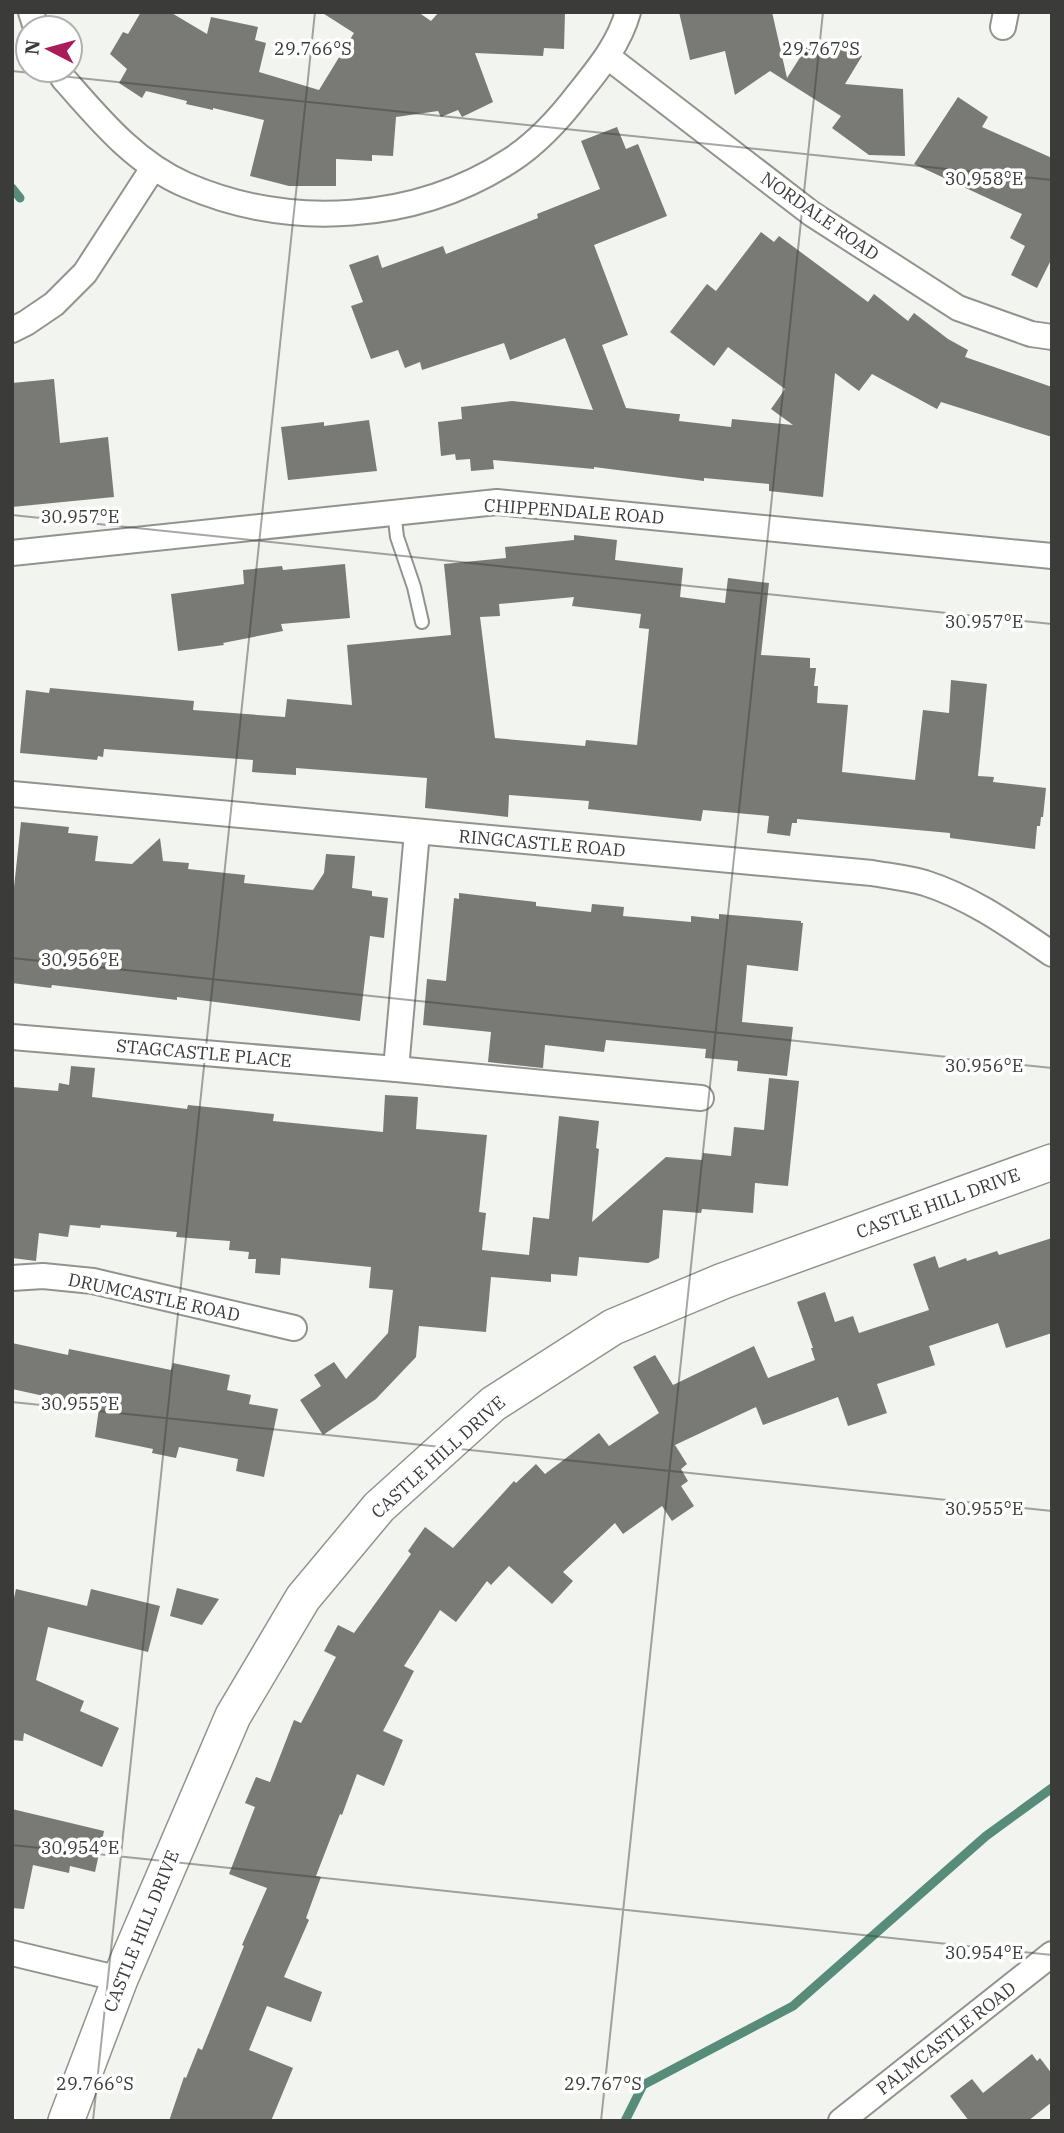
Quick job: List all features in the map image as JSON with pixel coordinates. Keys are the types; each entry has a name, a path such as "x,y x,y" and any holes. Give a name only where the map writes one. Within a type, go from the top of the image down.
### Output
{"street":[{"path":"68,84 103,124 153,168 185,185 239,205 296,213 356,213 410,204 473,182 513,159 547,130 573,102 608,57 628,12"},
{"name":"NORDALE ROAD","path":"608,57 812,214 958,309 1031,334 1052,337"},
{"path":"12,330 54,303 85,273 153,168"},
{"name":"CHIPPENDALE ROAD","path":"12,552 496,502 1052,556"},
{"name":"RINGCASTLE ROAD","path":"12,794 872,873 923,882 953,893 995,916 1052,954"},
{"path":"396,1069 417,832"},
{"name":"STAGCASTLE PLACE","path":"12,1037 701,1098"},
{"name":"CASTLE HILL DRIVE","path":"66,2121 120,1979 233,1716 303,1598 379,1507 493,1404 613,1327 723,1280 1052,1162"},
{"name":"DRUMCASTLE ROAD","path":"12,1278 43,1276 93,1281 294,1328"},
{"path":"12,1954 120,1979"},
{"name":"PALMCASTLE ROAD","path":"841,2121 1052,1954"}],"lane":[{"path":"394,511 397,537 414,587 422,622"}],"building":[{"path":"141,12 170,12 207,34 211,17 258,27 255,40 266,43 259,72 319,90 354,33 321,12 418,12 431,21 439,12 565,12 564,49 544,48 543,56 475,53 493,102 462,117 458,110 441,117 438,111 396,117 393,156 372,155 372,161 336,159 336,186 289,186 250,176 264,120 186,104 187,101 146,91 142,98 119,83 127,69 110,54 123,32 128,34"},
{"path":"679,12 772,12 787,78 811,40 836,55 843,44 862,56 845,84 903,89 905,156 869,155 832,128 841,116 770,71 735,95 725,51 690,60"},
{"path":"958,97 988,117 982,127 1052,158 1052,258 1037,288 1011,275 1025,246 1010,238 1022,214 914,164"},
{"path":"617,127 626,149 638,144 667,216 594,245 628,335 602,345 626,408 680,414 679,421 731,427 732,419 793,425 771,409 785,389 728,347 714,366 670,332 707,284 716,291 761,232 774,242 779,236 868,302 874,294 908,321 914,313 948,339 968,350 965,357 1052,387 1052,437 941,402 937,409 872,374 859,391 835,373 823,497 769,491 769,484 704,478 704,481 594,467 493,460 494,469 471,471 470,459 456,460 455,454 441,456 438,422 462,419 461,407 512,401 593,410 565,338 510,360 504,343 422,370 420,362 405,368 398,350 371,359 351,306 363,302 349,265 378,255 382,268 443,246 446,254 538,218 537,214 600,189 581,141"},
{"path":"54,379 60,443 108,437 114,497 12,507 12,383"},
{"path":"369,420 377,471 288,480 281,427 324,422 324,426"},
{"path":"574,535 617,540 615,560 683,568 680,597 725,603 728,578 769,583 761,655 810,658 810,668 816,668 814,686 818,686 817,703 848,705 842,772 915,780 923,710 949,713 951,680 987,684 978,776 994,777 993,782 1046,788 1043,817 1040,826 1037,826 1035,849 950,838 950,833 797,819 797,823 792,823 790,836 767,833 769,816 703,810 701,821 588,809 589,801 509,795 508,817 425,808 427,778 296,768 296,775 252,772 253,760 104,749 103,757 98,756 97,760 20,753 26,690 49,693 50,688 194,701 193,710 285,717 287,699 352,705 347,645 451,635 444,564 506,558 505,547 574,540","holes":["574,597 572,606 641,614 639,628 649,629 637,745 586,740 585,746 495,738 480,617 500,616 499,604"]},
{"path":"345,564 350,618 281,624 283,631 223,643 224,645 178,651 171,594 244,584 243,570 282,566 283,570"},
{"path":"21,822 69,827 68,833 98,836 95,861 132,864 160,838 163,861 189,863 188,869 245,875 244,883 313,890 324,873 326,854 355,856 352,888 372,891 372,896 388,898 384,938 370,936 360,1021 177,997 177,1000 52,985 51,988 12,983 12,906"},
{"path":"459,893 591,912 592,904 624,907 623,916 691,922 691,916 719,919 719,914 801,921 803,923 798,971 747,965 742,1022 793,1027 787,1076 737,1071 738,1061 705,1058 706,1049 606,1040 604,1052 545,1045 543,1068 488,1062 491,1032 423,1025 427,979 446,981 454,898 459,899"},
{"path":"71,1066 95,1068 92,1097 187,1109 188,1105 274,1114 273,1121 383,1132 385,1095 418,1097 416,1129 487,1135 479,1212 486,1213 482,1250 529,1255 533,1217 549,1219 559,1116 599,1121 592,1222 666,1157 702,1160 703,1153 731,1156 734,1127 764,1130 769,1078 799,1081 788,1186 755,1183 753,1213 702,1209 701,1213 663,1210 659,1258 648,1263 579,1257 577,1276 551,1274 551,1282 491,1277 486,1332 419,1326 416,1357 376,1399 323,1435 300,1400 321,1386 314,1375 334,1362 346,1379 388,1333 393,1290 369,1288 371,1267 281,1258 280,1275 255,1273 256,1259 248,1259 249,1252 229,1250 230,1241 176,1237 177,1232 101,1225 100,1228 70,1225 68,1237 39,1233 36,1261 12,1258 12,1087 58,1091 59,1083 69,1085"},
{"path":"1052,1238 1052,1333 1006,1348 998,1323 929,1346 935,1365 877,1384 887,1413 848,1426 838,1397 763,1425 756,1407 675,1445 687,1464 681,1469 688,1481 681,1486 694,1506 672,1521 662,1506 623,1534 615,1523 563,1572 573,1581 552,1604 509,1566 491,1585 487,1581 456,1622 440,1610 404,1666 414,1671 383,1731 403,1740 384,1786 357,1774 316,1876 321,1877 306,1918 309,1920 284,1977 322,1992 311,2022 267,2006 249,2050 293,2068 271,2121 169,2121 184,2077 186,2078 198,2048 202,2050 267,1888 229,1874 255,1807 245,1803 256,1777 270,1782 294,1720 301,1723 336,1657 324,1651 338,1625 354,1633 411,1554 408,1551 425,1527 453,1548 514,1481 516,1483 536,1464 545,1474 599,1433 609,1446 659,1413 633,1367 655,1355 673,1385 754,1346 768,1378 815,1360 797,1302 825,1292 835,1322 853,1316 859,1333 929,1310 913,1264 935,1256 939,1268 997,1251 999,1255"},
{"path":"12,1343 68,1355 69,1349 171,1370 173,1363 230,1375 227,1390 251,1395 249,1404 278,1409 264,1477 236,1471 238,1459 179,1447 176,1458 152,1453 153,1449 95,1437 99,1408 12,1389"},
{"path":"177,1588 219,1599 202,1625 170,1616"},
{"path":"16,1589 87,1606 91,1589 160,1606 148,1652 48,1627 36,1680 84,1701 80,1711 119,1728 102,1767 24,1733 23,1741 12,1740 12,1607"},
{"path":"12,1809 104,1831 95,1872 70,1866 69,1873 33,1865 24,1909 12,1908"},
{"path":"1032,2054 1037,2061 1040,2058 1052,2074 1052,2102 1028,2121 969,2121 950,2096 972,2079 983,2093"}],"waterway":[{"path":"12,188 20,198"},
{"path":"625,2121 643,2085 793,2006 986,1836 1052,1788"}]}
